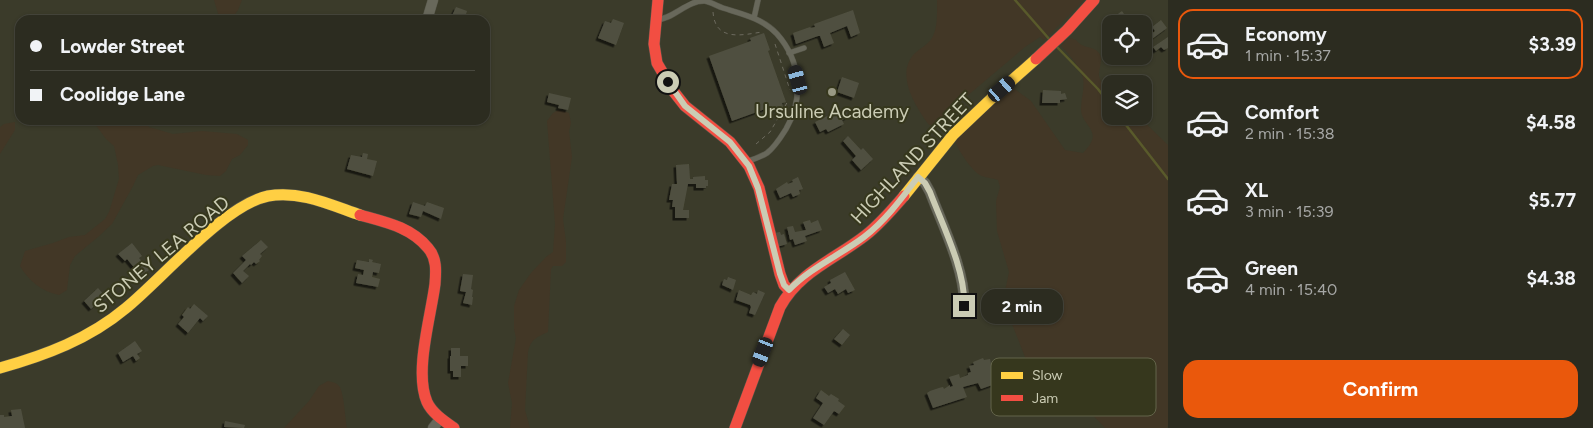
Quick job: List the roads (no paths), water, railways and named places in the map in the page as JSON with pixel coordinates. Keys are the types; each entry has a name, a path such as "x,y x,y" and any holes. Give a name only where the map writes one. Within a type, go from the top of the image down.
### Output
{"street":[{"path":"428,15 433,0"},
{"path":"658,0 654,44 655,55 665,78 685,106 730,142 746,162 758,188 780,274 784,285 789,290"},
{"name":"HIGHLAND STREET","path":"735,428 780,307 789,290 801,279 872,230 884,219 946,144 978,111 1055,43 1094,0"},
{"path":"918,177 925,183 930,192 959,270 964,287 964,306"},
{"name":"STONEY LEA ROAD","path":"0,368 77,342 112,320 219,224 252,201 271,195 293,195 399,227 421,240 435,257 435,296 426,343 423,387 426,400 437,423 454,428"}],"lane":[{"path":"754,18 758,0"},
{"path":"656,20 666,18 694,2 707,1 754,18 777,34 789,53 798,84 797,103 793,116 782,137 769,152 746,162"},
{"path":"789,53 804,48"}],"waterway":[{"path":"1015,0 1050,40"},
{"path":"1056,46 1102,94"},
{"path":"1126,125 1168,179"}],"place":[{"name":"Ursuline Academy","path":"832,92"}]}
